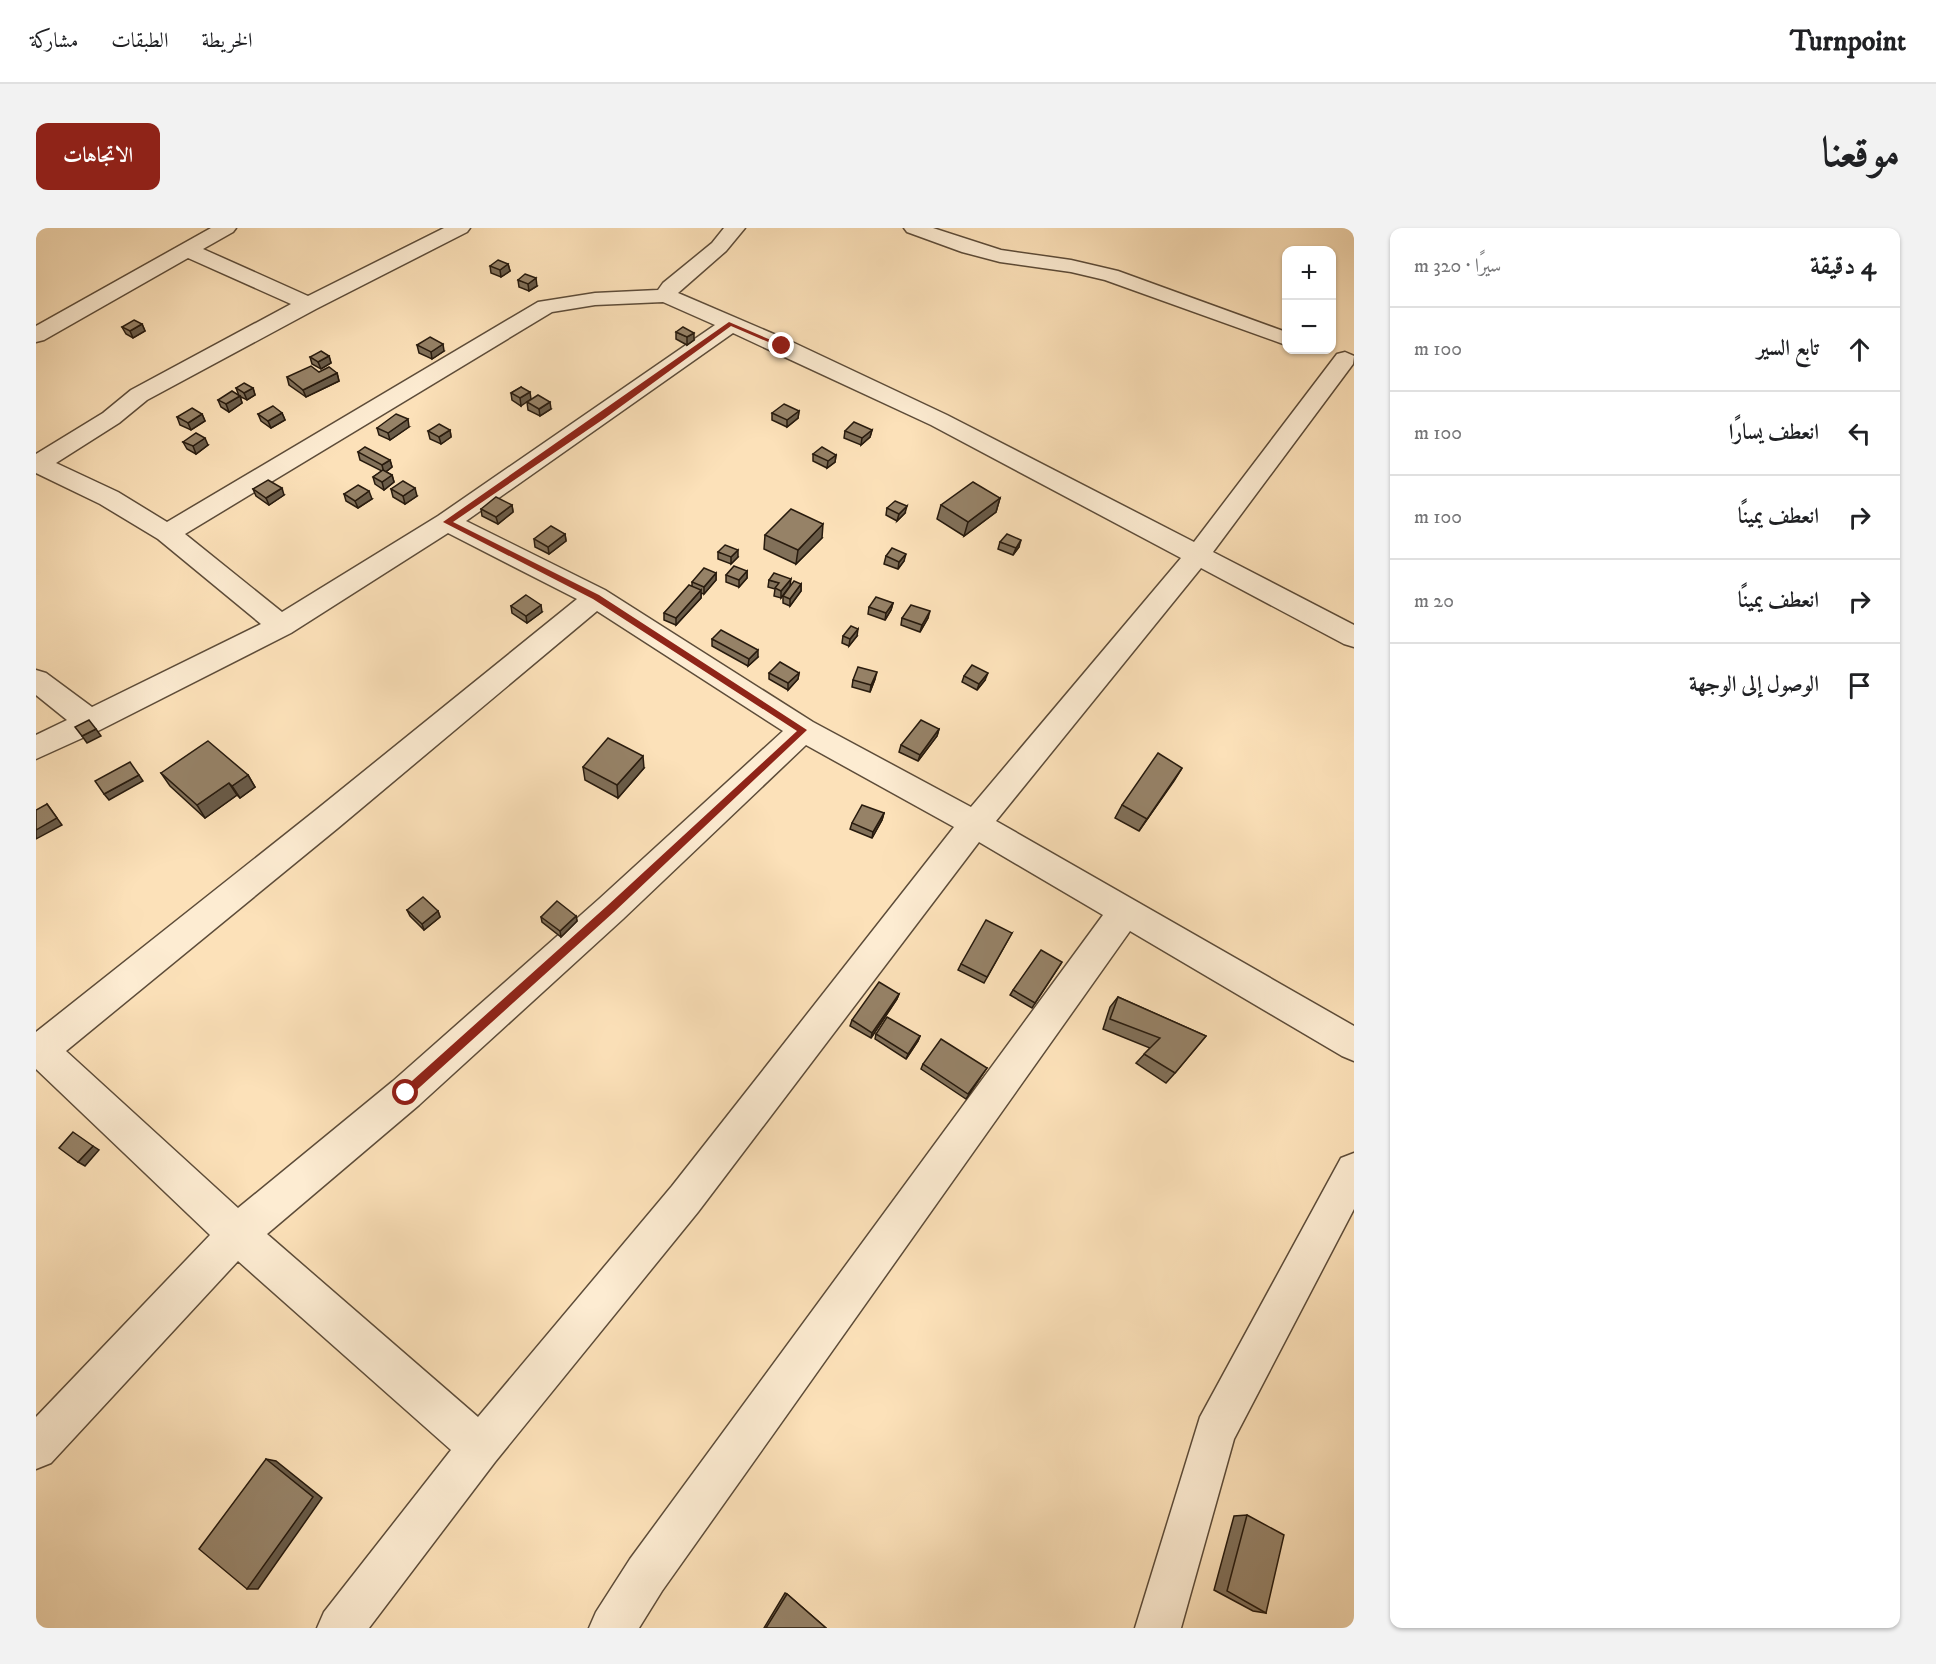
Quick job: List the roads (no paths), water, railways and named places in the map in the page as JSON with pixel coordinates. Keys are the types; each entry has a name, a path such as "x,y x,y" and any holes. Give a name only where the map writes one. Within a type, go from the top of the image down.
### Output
{"street":[{"path":"36,335 226,228"},
{"path":"37,465 111,418 139,395 308,304 460,228"},
{"path":"666,296 670,287 719,246 735,228"},
{"path":"914,228 976,242 1000,256 1071,266 1111,275 1282,337"},
{"path":"188,249 308,304"},
{"path":"167,533 546,308 595,299 666,296 939,420 1354,637"},
{"path":"36,748 281,626 447,522 731,324"},
{"path":"340,1628 480,1447 685,1199 975,824 1197,556 1342,358"},
{"path":"37,465 109,498 167,533 281,626"},
{"path":"447,522 596,597 803,730 975,824 1124,913 1354,1045"},
{"path":"480,1447 237,1234 38,1052 327,819 596,597"},
{"path":"36,680 90,722"},
{"path":"36,1448 237,1234 415,1085 611,909 803,730"},
{"path":"612,1628 646,1575 1124,913"},
{"path":"1158,1628 1215,1432 1354,1171"}]}
